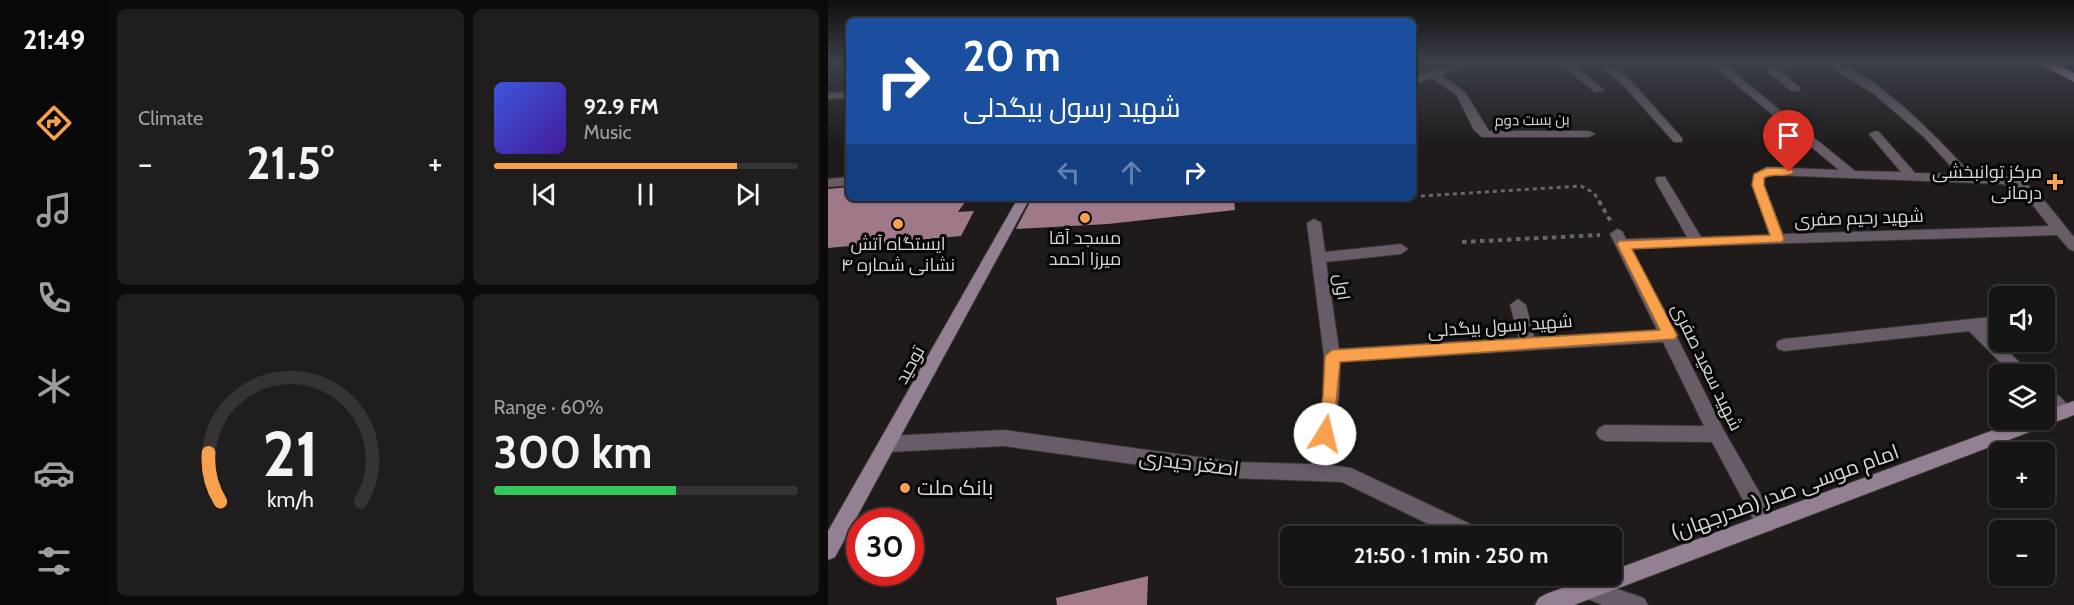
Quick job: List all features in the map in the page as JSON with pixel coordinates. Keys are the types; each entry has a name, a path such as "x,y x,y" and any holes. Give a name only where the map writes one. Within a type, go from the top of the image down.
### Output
{"main road":[{"name":"توحید","path":"828,550 1022,201"},
{"name":"(صدرجهان) امام موسی صدر","path":"1546,605 2014,430"}],"street":[{"name":"بن بست دوم","path":"1456,90 1461,94 1480,130 1486,135 1589,134"},
{"path":"1634,90 1678,140"},
{"path":"1749,90 1853,175"},
{"path":"1875,90 1928,135 1969,179"},
{"path":"828,96 846,95"},
{"path":"1875,134 1912,177"},
{"path":"1778,239 1758,185 1758,177 1767,171 2002,180 2016,183 2026,190 2074,246"},
{"path":"1661,180 1697,242"},
{"path":"828,183 846,181"},
{"name":"اول","path":"1314,224 1332,356 1331,396 1319,473"},
{"name":"شهید رحیم صفری","path":"1620,239 1697,242 2060,230"},
{"name":"شهید سعید صفری","path":"1620,239 1670,335 1717,434 1766,523"},
{"path":"1318,258 1401,249"},
{"path":"1518,305 1528,344"},
{"path":"1784,345 1989,323"},
{"path":"1972,325 2013,364"},
{"name":"شهید رسول بیگدلی","path":"1332,356 1670,335"},
{"path":"2055,401 2068,410"},
{"path":"1605,433 1717,434"},
{"name":"اصغر حیدری","path":"889,444 1004,438 1234,470 1344,474 1453,526"},
{"path":"1578,586 1637,605"}],"path":[{"path":"1420,196 1581,186 1594,193 1620,239 1462,243"}],"building":[{"name":"ایستگاه آتش نشانی شماره ۴","path":"846,187 846,201 966,201 958,212 974,211 961,236 828,248 828,189"},
{"name":"مسجد آقا میرزا احمد","path":"1030,201 1234,201 1235,210 1108,224 1016,229"},
{"path":"1148,576 1147,605 1057,605 1056,598"}],"place":[{"name":"مرکز توانبخشی درمانی","path":"2055,182"},
{"name":"مسجد آقا میرزا احمد","path":"1085,218"},
{"name":"ایستگاه آتش نشانی شماره ۴","path":"898,224"},
{"name":"بانک ملت","path":"905,488"}],"route":[{"path":"1325,434 1331,396 1332,356 1670,335 1623,244 1778,239 1758,185 1758,177 1767,171 1789,172"}]}
